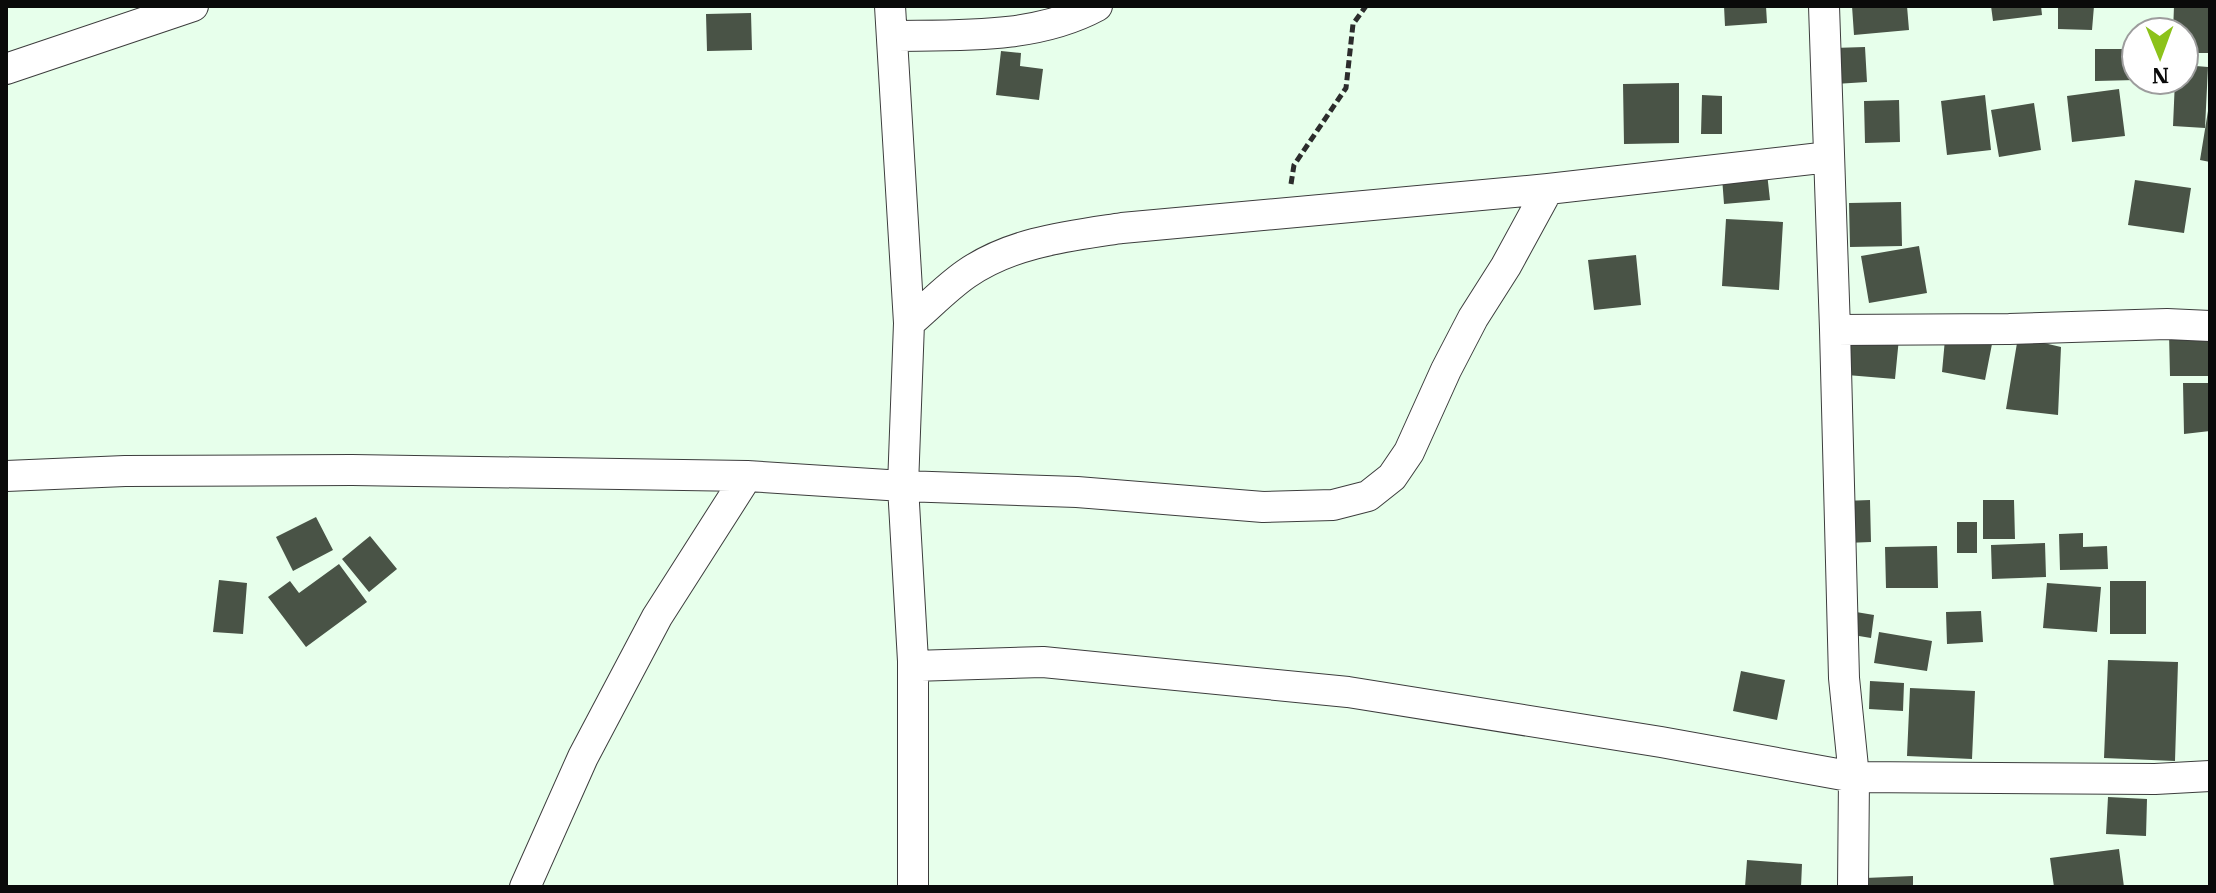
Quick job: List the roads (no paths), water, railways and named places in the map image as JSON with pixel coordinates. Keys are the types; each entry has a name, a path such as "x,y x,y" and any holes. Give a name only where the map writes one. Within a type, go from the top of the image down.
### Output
{"street":[{"path":"6,69 193,6"},
{"path":"890,6 909,323 903,486 913,666 913,887"},
{"path":"893,36 971,35 1026,30 1080,15 1097,6"},
{"path":"1824,6 1844,678 1854,777 1853,887"},
{"path":"909,323 966,274 1024,246 1061,237 1122,228 1548,189 1829,157"},
{"path":"6,476 125,471 352,470 747,476 903,486 1077,492 1263,507 1333,505 1368,496 1392,477 1409,452 1473,318 1548,189"},
{"path":"1835,330 2167,324 2210,326"},
{"path":"525,887 583,757 649,631 747,476"},
{"path":"913,666 1043,662 1348,692 1661,742 1854,777 2155,779 2210,776"}]}
